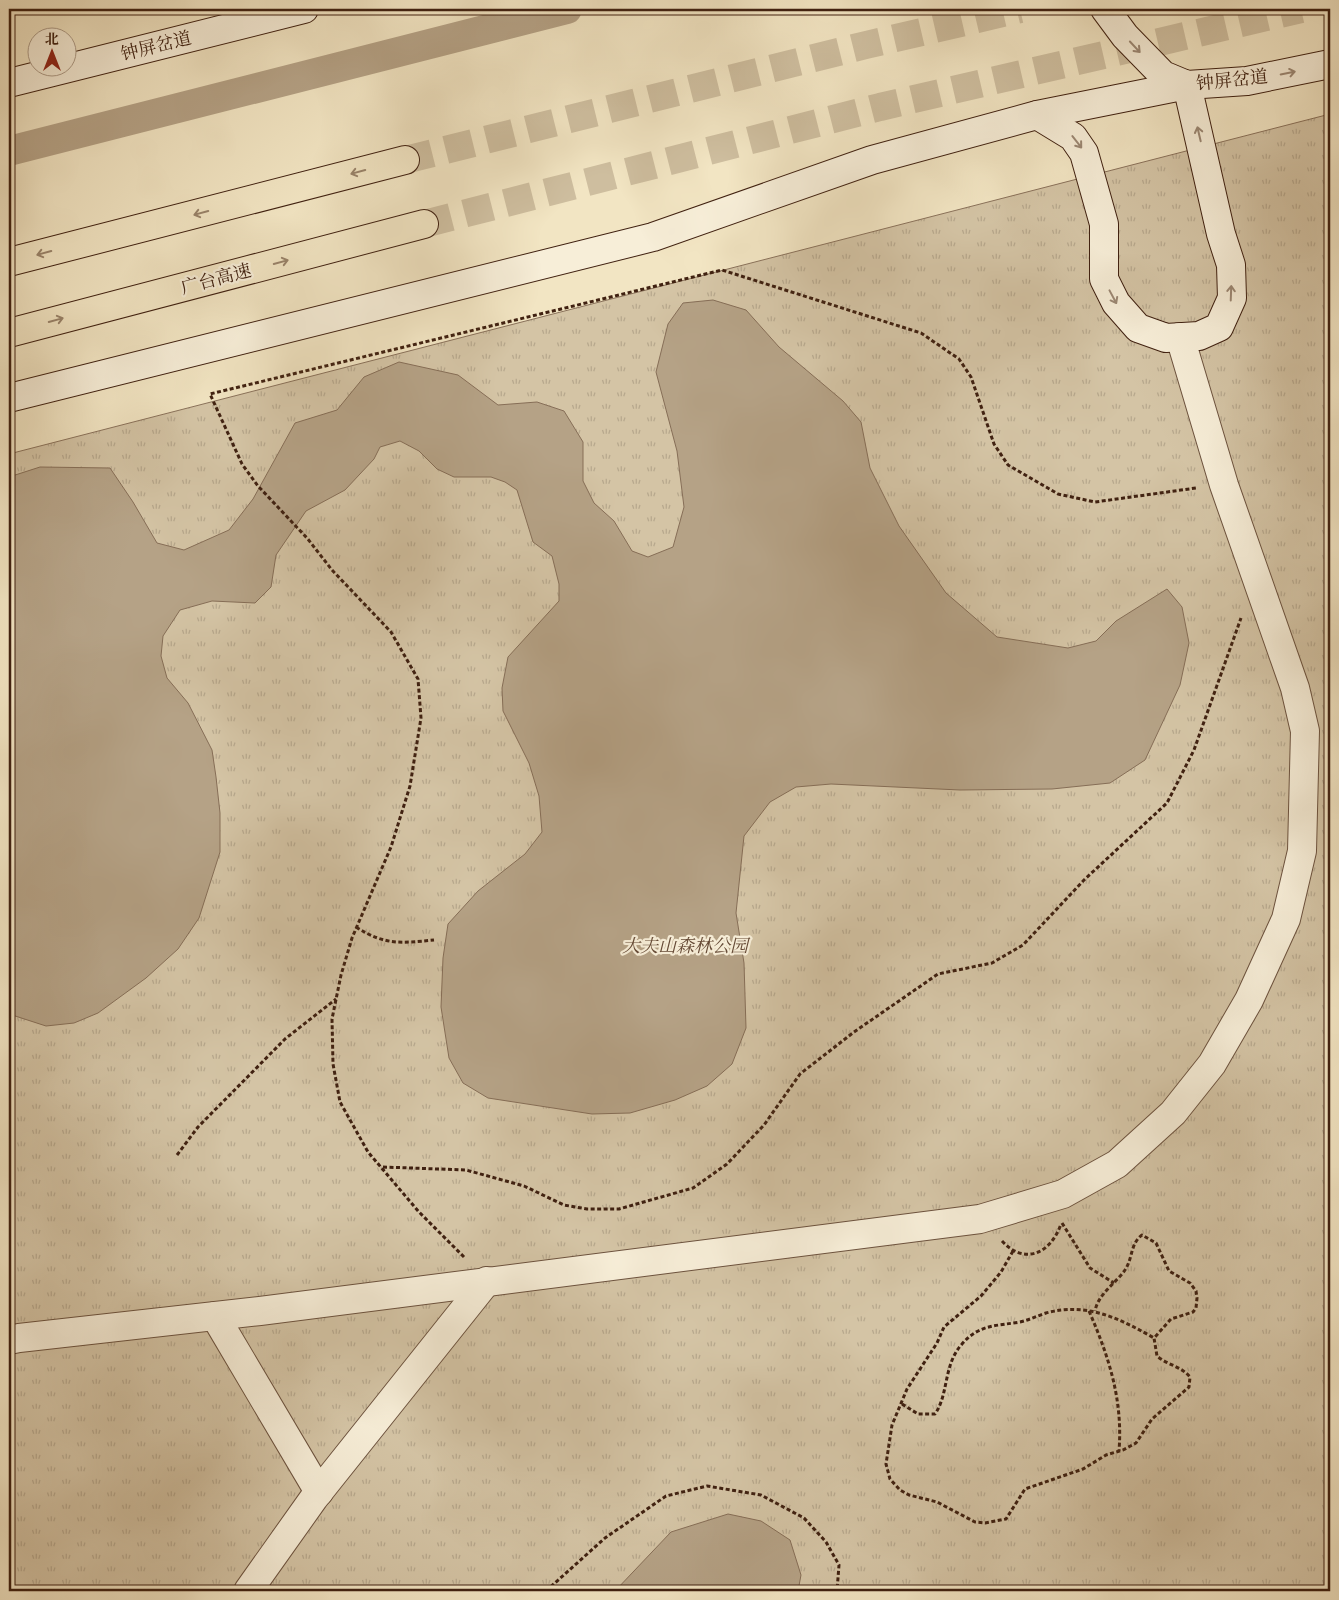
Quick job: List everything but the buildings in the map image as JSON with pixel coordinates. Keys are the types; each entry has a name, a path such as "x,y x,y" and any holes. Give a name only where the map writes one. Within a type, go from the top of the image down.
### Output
{"highway":[{"path":"9,262 405,160"},
{"name":"广台高速","path":"9,333 424,224"}],"street":[{"name":"钟屏岔道","path":"9,83 304,9"},
{"name":"钟屏岔道","path":"1105,9 1125,36 1162,75 1187,85 1247,81 1330,64"},
{"path":"9,398 652,238 872,160 1037,115 1187,85 1231,265 1232,298 1219,327 1199,336 1166,338 1138,328 1116,304 1104,279 1104,224 1084,153 1074,136 1037,115"},
{"path":"9,1340 841,1238 995,1216 1063,1194 1117,1164 1173,1113 1212,1064 1248,1000 1286,919 1302,851 1305,731 1295,688 1224,485 1180,337"},
{"path":"248,1591 319,1492 487,1281"},
{"path":"215,1316 319,1492"}],"path":[{"path":"487,1281 419,1212 383,1167 368,1152 340,1102 333,1064 332,1019 341,975 356,927 391,847 410,786 421,718 418,679 390,632 258,486 242,464 210,394 722,270 921,333 944,348 960,359 971,378 994,444 1008,465 1058,494 1095,502 1224,485"},
{"path":"383,1167 466,1170 524,1186 564,1205 587,1209 619,1209 693,1188 727,1164 764,1125 800,1074 854,1032 938,974 992,963 1023,945 1084,880 1167,803 1194,750 1256,576"},
{"path":"356,927 375,939 397,944 434,940"},
{"path":"177,1155 198,1127 285,1039 336,999"},
{"path":"1062,1222 1090,1268 1114,1283"},
{"path":"1095,1311 1100,1299 1128,1264 1136,1240 1142,1235 1156,1243 1169,1271 1190,1283 1196,1291 1196,1308 1193,1312 1171,1319 1154,1338"},
{"path":"1013,1251 1000,1272 981,1296 944,1327 937,1343 907,1389 892,1425 886,1464 890,1478 900,1490 909,1495 937,1502 975,1522 985,1523 1006,1519 1025,1489 1084,1469 1106,1455 1136,1443 1152,1419 1189,1387 1190,1377 1186,1372 1165,1363 1157,1356 1154,1338"},
{"path":"902,1404 918,1414 935,1414 951,1360 962,1343 994,1324 1024,1321 1046,1313 1070,1310 1095,1311 1130,1324 1154,1338"},
{"path":"1089,1311 1100,1335 1114,1382 1121,1422 1119,1451"},
{"path":"546,1591 604,1538 666,1496 707,1486 761,1496 804,1518 826,1542 839,1565 837,1591"}],"green space":[{"name":"大夫山森林公园","path":"1330,114 1330,1591 9,1591 9,454"}],"shaded area":[{"path":"713,300 746,310 779,347 843,401 861,422 870,468 899,526 946,593 997,637 1068,648 1096,641 1116,621 1167,589 1182,607 1189,643 1180,685 1145,760 1110,783 1052,789 960,790 831,784 796,787 770,802 744,836 736,913 744,963 746,1028 732,1064 707,1086 675,1100 630,1113 592,1114 488,1098 463,1083 449,1058 441,1007 443,958 448,924 478,891 525,854 542,832 539,796 529,763 503,711 502,688 508,657 559,601 559,584 552,556 533,542 517,490 505,482 491,477 454,477 437,469 419,451 400,441 380,447 374,459 345,490 306,511 276,555 271,587 255,603 212,601 180,610 163,636 161,656 167,678 188,703 212,750 220,813 220,852 199,918 178,949 146,978 98,1013 74,1023 46,1026 9,1014 9,477 40,467 110,468 157,543 184,550 229,530 253,499 295,423 337,410 364,377 399,362 458,375 498,405 537,402 564,411 583,442 583,481 594,503 614,521 632,551 648,557 673,547 684,507 677,451 656,372 668,324 683,303"},
{"path":"728,1514 761,1521 790,1540 801,1575 798,1591 615,1591 671,1532"}],"waterway":[{"path":"9,151 567,9"}],"tunnel":[{"path":"405,160 866,45 1020,9"},
{"path":"424,224 880,107 1301,9"}]}
